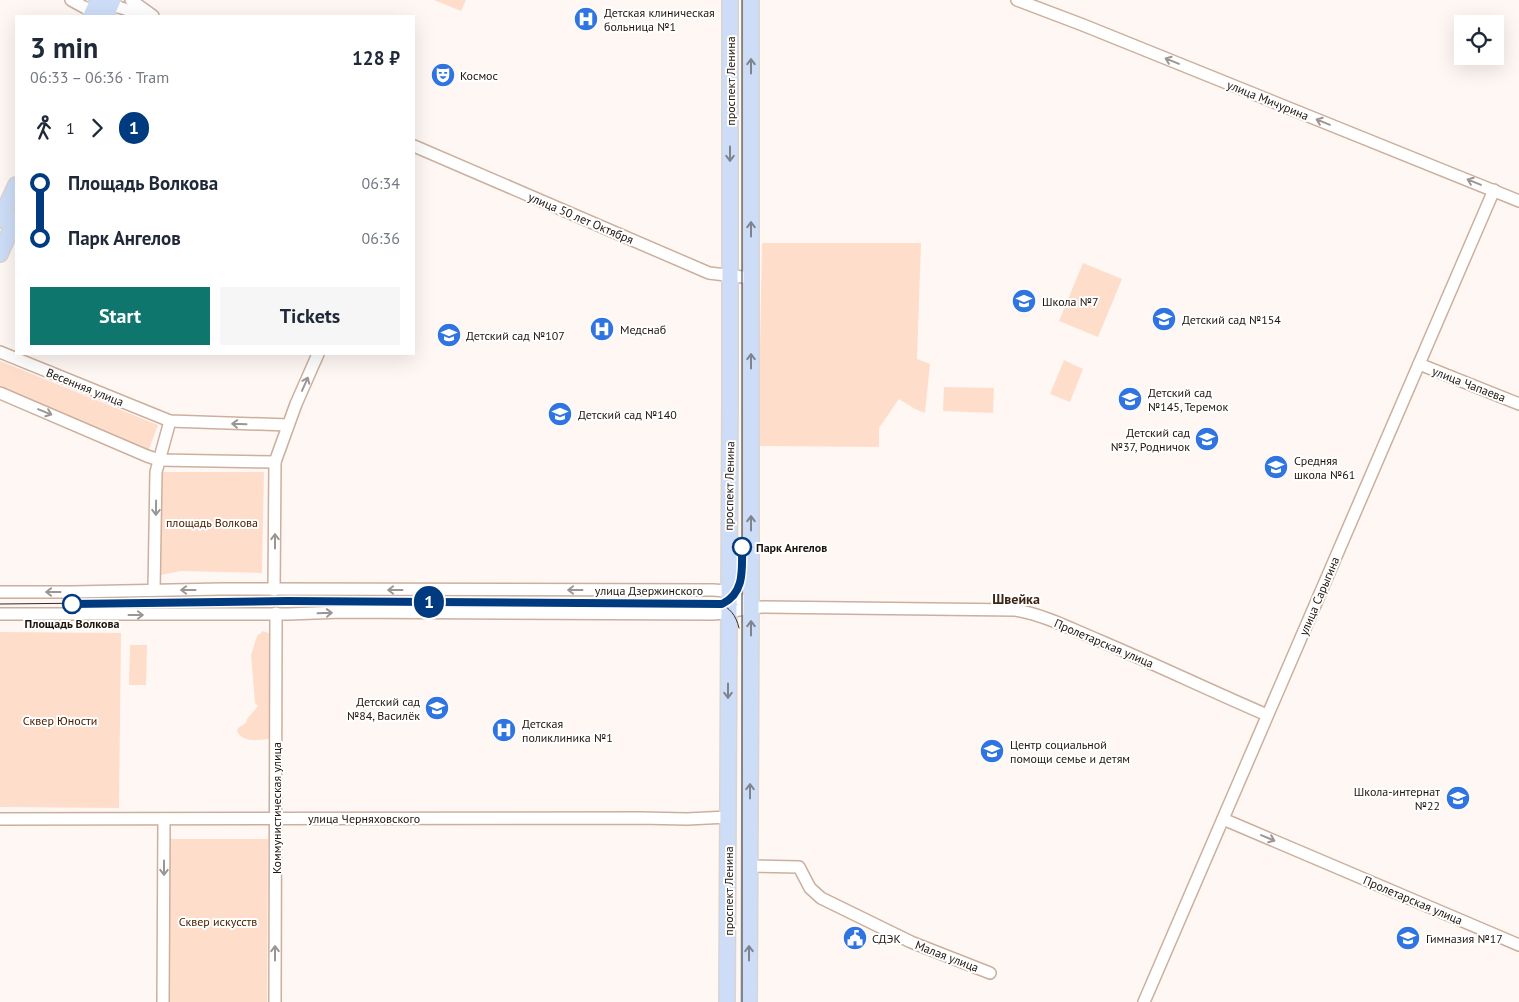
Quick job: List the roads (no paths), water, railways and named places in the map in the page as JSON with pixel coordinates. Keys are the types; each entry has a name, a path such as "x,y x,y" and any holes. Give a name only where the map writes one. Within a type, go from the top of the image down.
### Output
{"main road":[{"name":"проспект Ленина","path":"727,1002 730,0"},
{"name":"проспект Ленина","path":"749,1002 751,0"},
{"path":"0,220 15,187"},
{"path":"0,254 15,220"}],"street":[{"path":"71,0 102,9 126,9 140,15"},
{"path":"131,0 152,15"},
{"name":"улица Мичурина","path":"1017,0 1519,201"},
{"name":"улица 50 лет Октября","path":"415,146 709,273 751,278"},
{"name":"улица Сарыгина","path":"1144,1002 1494,190"},
{"name":"Весенняя улица","path":"0,352 170,421 288,425"},
{"path":"274,590 275,462 288,425 318,355"},
{"name":"улица Чапаева","path":"1419,364 1519,404"},
{"path":"0,393 159,460 275,462"},
{"path":"154,590 156,472 170,421"},
{"name":"улица Дзержинского","path":"0,592 154,590 728,591"},
{"path":"728,591 751,607"},
{"name":"улица Дзержинского","path":"0,614 728,613 751,607"},
{"name":"Пролетарская улица","path":"751,607 1025,612 1041,616 1267,715"},
{"name":"Коммунистическая улица","path":"275,1002 276,613"},
{"name":"улица Черняховского","path":"0,819 686,819 728,817"},
{"path":"163,1002 164,819"},
{"name":"Пролетарская улица","path":"1223,819 1519,945"},
{"name":"Малая улица","path":"750,866 799,867 810,888 821,898 910,942 990,973"}],"tram line":[{"path":"742,0 742,1002"},
{"name":"1","path":"72,604 287,601 722,604 734,596 739,587 742,576 742,547"},
{"path":"0,604 287,601 704,605 726,601 731,598 740,583"},
{"path":"718,602 732,612 739,628"}],"place":[{"name":"Детская клиническая больница №1","path":"586,19"},
{"name":"Космос","path":"443,75"},
{"name":"Школа №7","path":"1024,301"},
{"name":"Детский сад №154","path":"1164,319"},
{"name":"Медснаб","path":"602,329"},
{"name":"Детский сад №107","path":"449,335"},
{"name":"Детский сад №145, Теремок","path":"1130,399"},
{"name":"Детский сад №140","path":"560,414"},
{"name":"Детский сад №37, Родничок","path":"1207,439"},
{"name":"Средняя школа №61","path":"1276,467"},
{"name":"Парк Ангелов","path":"742,547"},
{"name":"Площадь Волкова","path":"72,604"},
{"name":"Детский сад №84, Василёк","path":"437,708"},
{"name":"Детская поликлиника №1","path":"504,730"},
{"name":"Центр социальной помощи семье и детям","path":"992,751"},
{"name":"Школа-интернат №22","path":"1458,798"},
{"name":"СДЭК","path":"855,938"},
{"name":"Гимназия №17","path":"1408,938"}],"district":[{"name":"Швейка","path":"1016,599"}],"park label":[{"name":"площадь Волкова","path":"212,522"},
{"name":"Сквер Юности","path":"60,720"},
{"name":"Сквер искусств","path":"218,921"}]}
